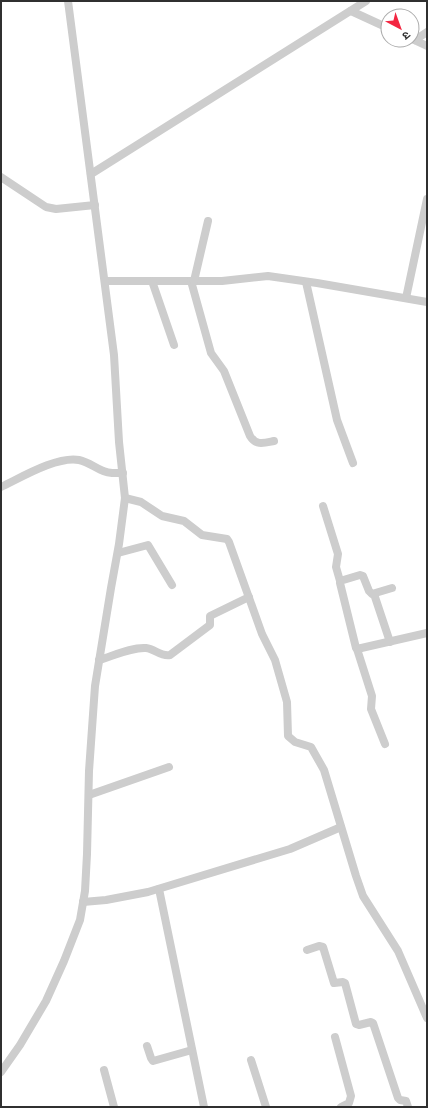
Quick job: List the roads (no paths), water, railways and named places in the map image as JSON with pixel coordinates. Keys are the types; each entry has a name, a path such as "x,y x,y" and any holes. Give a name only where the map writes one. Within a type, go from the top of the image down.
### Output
{"street":[{"path":"1,1072 20,1045 46,1001 80,920 87,854 88,795 95,686 118,553 125,498 119,442 114,355 68,1"},
{"path":"91,174 366,1"},
{"path":"350,11 380,24"},
{"path":"1,177 50,209 95,205"},
{"path":"406,298 427,199"},
{"path":"208,221 193,281 211,353 224,371 250,436 255,442 259,443 274,441"},
{"path":"105,281 222,281 268,276 427,302"},
{"path":"152,281 174,345"},
{"path":"306,282 337,420 353,463"},
{"path":"1,487 57,462 68,459 90,463 107,472 123,473"},
{"path":"125,498 141,502 162,516 184,521 202,536 229,540 262,634 275,660 287,702 288,736 295,742 310,747 324,770 363,896 398,951 427,1018"},
{"path":"323,506 338,554 336,567 355,647 357,649 372,696 371,709 385,744"},
{"path":"118,553 148,545 172,585"},
{"path":"340,582 362,575 370,593 374,594 390,642"},
{"path":"374,594 392,588"},
{"path":"99,660 124,652 145,648 151,649 163,655 170,655 210,625 210,616 249,597"},
{"path":"357,649 427,633"},
{"path":"88,795 169,767"},
{"path":"83,902 106,900 159,889 290,849 341,827"},
{"path":"159,889 204,1107"},
{"path":"306,950 319,946 322,947 334,983 343,982 345,984 356,1024 359,1025 371,1022 374,1025 398,1098 406,1101 408,1107"},
{"path":"335,1037 352,1096 349,1103 341,1107"},
{"path":"147,1046 153,1061 192,1050"},
{"path":"251,1060 266,1107"},
{"path":"104,1070 114,1107"}]}
